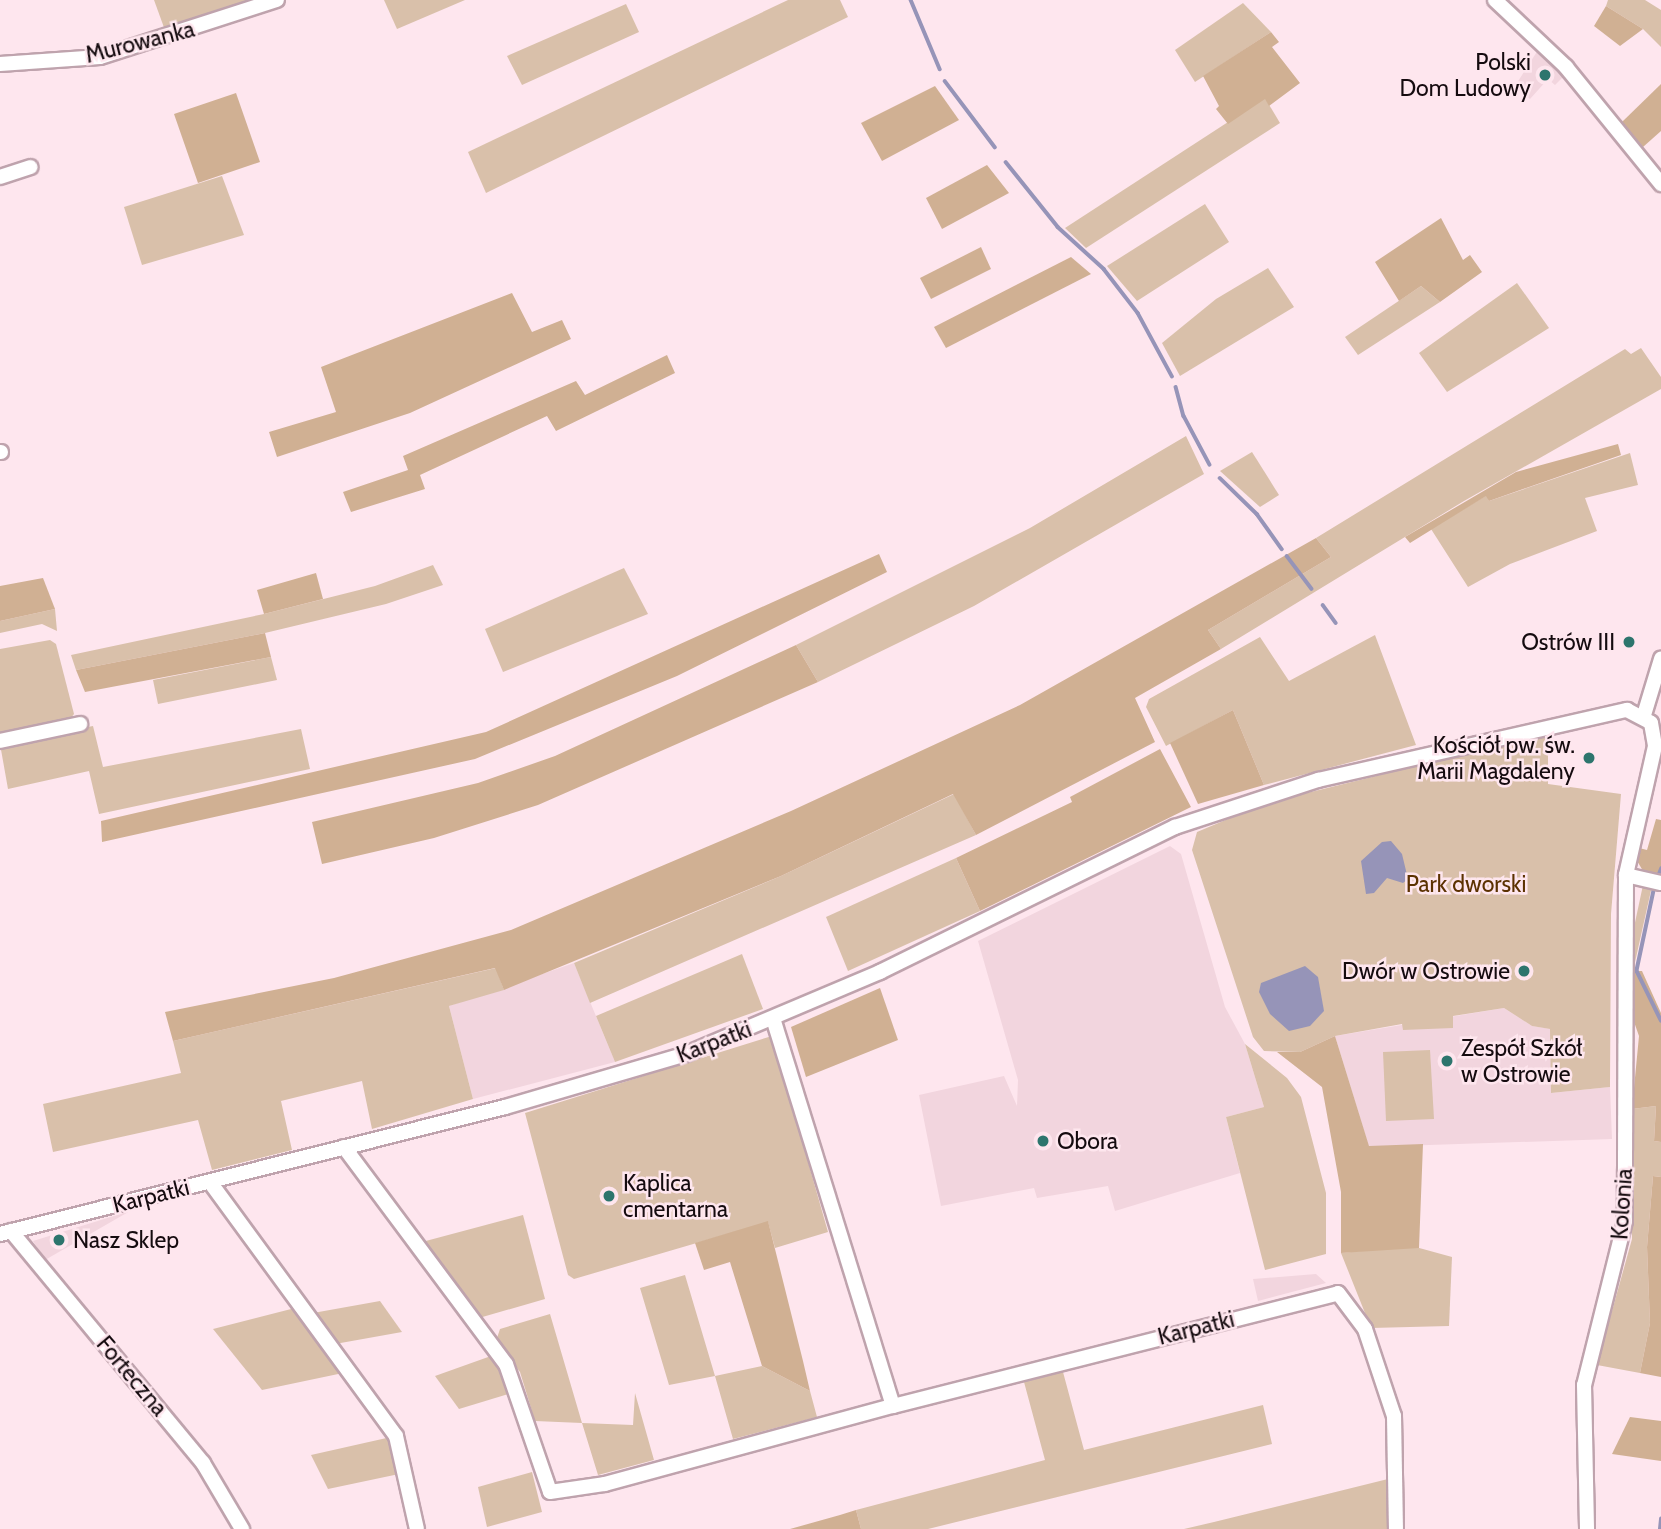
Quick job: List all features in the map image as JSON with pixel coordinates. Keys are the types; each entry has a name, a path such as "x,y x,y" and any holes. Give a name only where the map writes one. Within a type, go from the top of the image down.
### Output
{"street":[{"name":"Murowanka","path":"0,64 100,57 277,0"},
{"path":"1495,0 1566,67 1661,184"},
{"path":"0,177 30,167"},
{"path":"773,1019 965,932 1163,832 1262,796 1609,711 1627,709 1644,715 1661,659"},
{"name":"Kolonia","path":"1587,1529 1584,1384 1625,1221 1626,875 1655,747 1655,732 1644,715"},
{"path":"0,741 80,724"},
{"path":"1626,875 1661,883"},
{"name":"Karpatki","path":"5,1233 344,1147 673,1058 773,1019 893,1406"},
{"name":"Karpatki","path":"344,1147 506,1364 550,1492 605,1484 893,1406 1338,1293 1365,1329 1394,1416 1396,1529"},
{"name":"Karpatki","path":"210,1182 396,1436 417,1529"},
{"name":"Forteczna","path":"5,1233 203,1463 242,1529"}],"shaded area":[{"path":"1606,6 1643,29 1620,46 1594,26"},
{"path":"1271,32 1279,42 1272,47 1300,83 1269,106 1265,99 1228,124 1216,109 1219,106 1203,76"},
{"name":"Polski Dom Ludowy","path":"1538,50 1565,75 1555,85 1548,79 1530,99 1515,86"},
{"path":"1661,84 1661,131 1643,147 1622,122"},
{"path":"935,86 959,120 882,161 861,123"},
{"path":"236,93 260,162 198,183 174,114"},
{"path":"987,165 1009,193 942,229 926,198"},
{"path":"1441,218 1463,260 1470,255 1482,272 1440,302 1421,286 1399,301 1375,262"},
{"path":"981,247 991,269 931,299 920,278"},
{"path":"1071,257 1091,274 946,348 934,327"},
{"path":"512,293 532,332 562,320 571,339 410,413 277,457 269,432 336,412 321,367"},
{"path":"667,355 675,373 556,431 547,416 420,475 425,489 351,512 343,492 408,470 403,456 576,381 585,395"},
{"path":"1618,444 1621,455 1489,501 1486,496 1410,543 1405,537 1516,472"},
{"path":"1316,538 1331,557 1208,630 1221,649 1135,698 1155,742 976,835 953,794 781,876 504,990 495,968 173,1041 165,1012 334,978 511,930 791,811 1020,705"},
{"path":"879,554 887,572 677,676 475,759 102,842 101,821 486,732"},
{"path":"316,573 323,599 264,614 257,590"},
{"path":"43,578 55,609 0,621 0,586"},
{"path":"265,633 271,657 85,692 76,670"},
{"path":"796,645 818,682 538,805 434,838 322,864 312,822 478,783 555,756"},
{"path":"1233,710 1264,785 1198,804 1170,743"},
{"path":"1160,749 1191,807 980,911 956,858 1072,802 1070,797"},
{"path":"1656,819 1661,820 1661,876 1643,871 1636,859 1639,848 1647,850"},
{"path":"1170,846 1181,854 1225,1007 1245,1044 1264,1107 1226,1117 1240,1173 1115,1211 1108,1186 1037,1198 1034,1188 941,1206 919,1095 1004,1076 1017,1106 1018,1080 978,941"},
{"path":"574,963 615,1062 473,1099 449,1006"},
{"path":"1633,971 1642,971 1661,1013 1661,1142 1654,1141 1656,1106 1632,1109 1639,1036 1633,1019"},
{"path":"880,988 898,1040 806,1077 791,1027"},
{"name":"Zespół Szkół w Ostrowie","path":"1504,1008 1532,1026 1551,1029 1551,1093 1610,1087 1612,1139 1369,1147 1335,1036"},
{"path":"1335,1036 1369,1146 1423,1144 1419,1248 1341,1253 1341,1192 1322,1087 1277,1052 1300,1052"},
{"path":"1653,1176 1661,1177 1661,1377 1640,1373 1650,1323 1647,1247"},
{"path":"130,1211 45,1260 33,1241"},
{"path":"768,1221 810,1391 762,1366 730,1262 704,1270 695,1243"},
{"path":"1316,1274 1326,1283 1258,1301 1253,1279"},
{"path":"1630,1417 1661,1421 1661,1461 1612,1454"},
{"path":"856,1510 861,1529 790,1529 840,1515"}],"green space":[{"path":"154,0 266,0 166,33"},
{"path":"384,0 465,0 397,29"},
{"path":"788,0 840,0 848,17 486,193 468,152"},
{"path":"1608,0 1645,0 1661,10 1661,47 1643,29 1606,6"},
{"path":"1243,3 1271,32 1195,82 1175,50"},
{"path":"626,4 639,32 522,85 507,56"},
{"path":"1265,98 1280,123 1086,248 1065,228"},
{"path":"222,176 244,235 142,265 124,207"},
{"path":"1205,204 1229,242 1137,301 1107,266"},
{"path":"1268,268 1294,307 1180,376 1162,343 1216,299"},
{"path":"1517,283 1549,328 1447,392 1419,353"},
{"path":"1421,286 1440,302 1358,355 1345,337"},
{"path":"1641,348 1661,377 1661,389 1464,501 1221,649 1208,630 1331,557 1316,538 1625,349 1631,354"},
{"path":"1186,436 1204,474 974,606 818,682 796,645 1030,528"},
{"path":"1252,452 1279,495 1260,507 1220,471"},
{"path":"1630,453 1638,485 1585,498 1597,531 1510,564 1468,587 1431,529 1487,495 1489,501"},
{"path":"433,565 443,585 386,604 265,633 76,670 71,655 264,614 375,586"},
{"path":"624,568 648,614 503,672 485,629"},
{"path":"55,609 57,631 42,624 0,633 0,621"},
{"path":"1375,635 1416,745 1264,785 1233,710 1166,746 1146,707 1149,699 1260,637 1289,681"},
{"path":"50,640 56,644 74,714 68,722 0,738 0,649"},
{"path":"271,657 277,680 158,704 153,680"},
{"path":"93,726 103,767 301,729 310,769 99,814 89,771 8,789 0,744"},
{"name":"Park dworski","path":"1548,734 1548,784 1621,794 1611,914 1610,1087 1551,1093 1550,1029 1532,1026 1504,1008 1453,1016 1453,1028 1403,1030 1402,1024 1335,1036 1300,1052 1264,1051 1253,1037 1192,850 1197,832 1266,803"},
{"path":"954,794 976,835 590,1003 574,963 781,876"},
{"path":"956,858 980,911 848,971 826,917"},
{"path":"1643,885 1652,886 1633,971 1633,932"},
{"path":"742,954 763,1009 615,1062 596,1016"},
{"path":"496,968 504,990 449,1006 473,1099 372,1129 362,1081 281,1101 292,1150 212,1170 198,1120 53,1152 43,1104 181,1073 173,1041"},
{"path":"772,1036 828,1232 775,1248 768,1222 574,1279 568,1275 525,1113"},
{"path":"1245,1044 1287,1078 1301,1097 1326,1193 1326,1254 1265,1270 1226,1117 1264,1107"},
{"path":"1430,1050 1434,1119 1386,1121 1383,1052"},
{"path":"1656,1106 1654,1141 1661,1142 1661,1177 1653,1176 1647,1247 1650,1323 1640,1373 1597,1365 1632,1239 1632,1109"},
{"path":"523,1215 545,1299 479,1318 422,1242"},
{"path":"1412,1246 1452,1257 1449,1326 1371,1328 1341,1253"},
{"path":"685,1275 715,1376 669,1385 640,1288"},
{"path":"380,1301 402,1332 335,1344 313,1313"},
{"path":"295,1308 343,1373 262,1390 213,1329"},
{"path":"550,1314 582,1423 535,1421 520,1372 496,1341 500,1329"},
{"path":"491,1356 509,1380 512,1393 459,1409 435,1376"},
{"path":"762,1366 810,1391 817,1417 733,1439 715,1376"},
{"path":"1063,1372 1084,1450 1263,1405 1272,1444 928,1529 861,1529 856,1510 1045,1460 1024,1382"},
{"path":"635,1393 654,1460 598,1475 582,1423 633,1425"},
{"path":"391,1437 399,1474 328,1489 311,1455"},
{"path":"532,1472 542,1512 487,1527 478,1487"},
{"path":"1392,1478 1392,1529 1184,1529 1214,1522"}],"water":[{"path":"1391,841 1402,854 1408,879 1403,883 1387,878 1374,893 1366,894 1361,861 1382,842"},
{"path":"1305,966 1318,977 1324,1011 1310,1026 1289,1031 1270,1014 1259,992 1261,983"}],"waterway":[{"path":"911,0 940,69"},
{"path":"945,81 995,147"},
{"path":"1006,162 1058,227 1104,269 1138,313 1172,376"},
{"path":"1176,387 1184,416 1210,465"},
{"path":"1220,478 1257,514 1282,549"},
{"path":"1287,556 1312,589"},
{"path":"1323,605 1336,623"},
{"path":"1657,879 1661,869"},
{"path":"1655,886 1637,971 1661,1020"},
{"path":"1660,1529 1661,1519"}],"place":[{"name":"Polski Dom Ludowy","path":"1545,75"},
{"name":"Ostrów III","path":"1629,642"},
{"name":"Kościół pw. św. Marii Magdaleny","path":"1589,758"},
{"name":"Dwór w Ostrowie","path":"1524,971"},
{"name":"Zespół Szkół w Ostrowie","path":"1447,1061"},
{"name":"Obora","path":"1043,1141"},
{"name":"Kaplica cmentarna","path":"609,1196"},
{"name":"Nasz Sklep","path":"59,1240"}]}
